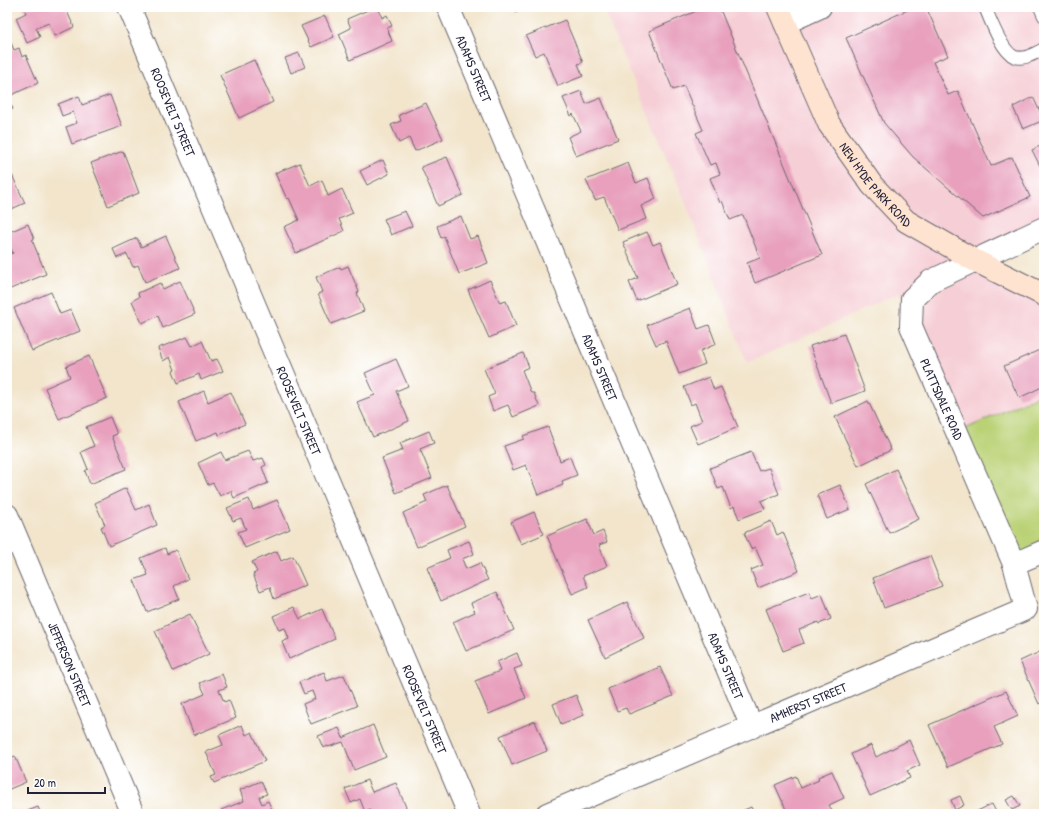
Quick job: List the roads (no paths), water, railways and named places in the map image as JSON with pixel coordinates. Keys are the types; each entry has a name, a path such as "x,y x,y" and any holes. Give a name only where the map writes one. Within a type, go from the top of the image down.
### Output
{"main road":[{"name":"NEW HYDE PARK ROAD","path":"782,15 829,124 872,185 906,221 974,260 1044,295"}],"street":[{"name":"ROOSEVELT STREET","path":"129,7 469,814"},
{"name":"ADAMS STREET","path":"448,7 752,727"},
{"path":"782,15 820,7"},
{"name":"PLATTSDALE ROAD","path":"1014,564 911,326 912,299 931,281 1044,228"},
{"name":"JEFFERSON STREET","path":"7,515 133,814"},
{"path":"1014,564 1044,550"},
{"name":"AMHERST STREET","path":"547,814 1026,609 1014,564"}],"lane":[{"path":"985,7 1003,46 1009,53 1015,57 1023,57 1044,49"},
{"path":"1040,7 1044,16"}]}
